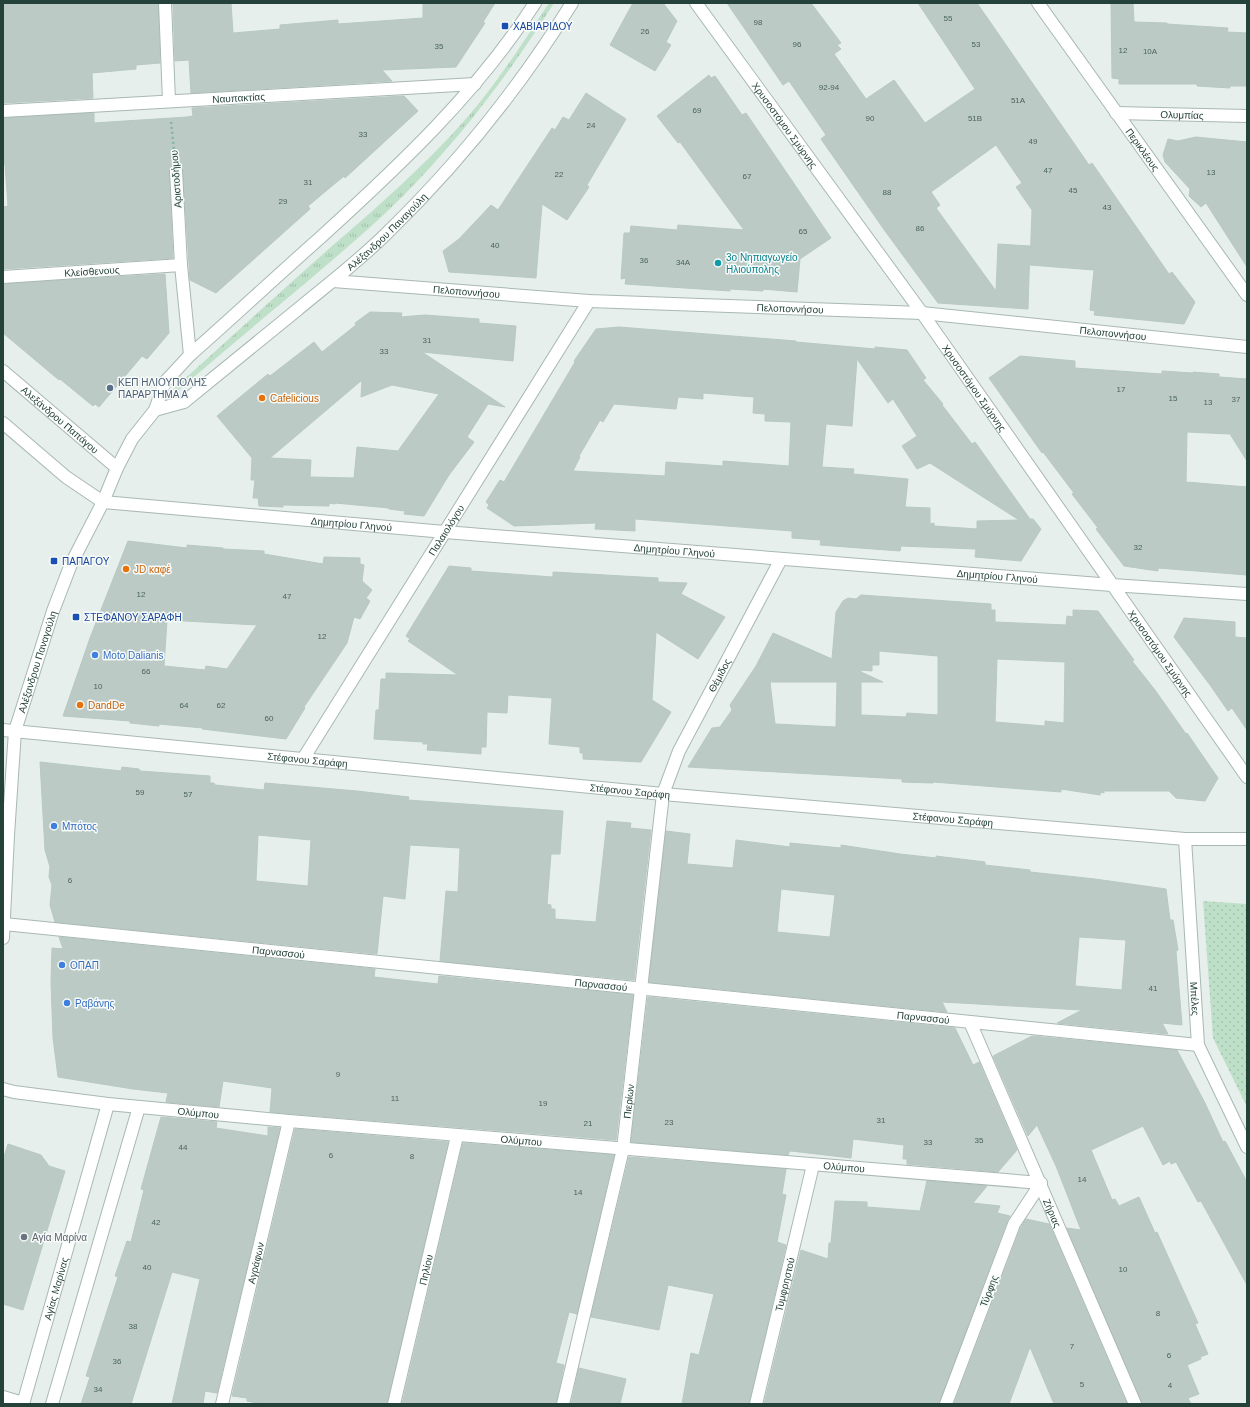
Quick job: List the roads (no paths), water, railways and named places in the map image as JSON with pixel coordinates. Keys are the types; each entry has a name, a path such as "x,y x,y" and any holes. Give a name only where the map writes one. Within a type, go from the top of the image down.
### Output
{"street":[{"path":"165,3 169,101"},
{"name":"Αλέξανδρου Παναγούλη","path":"3,938 8,835 9,730 71,564 103,502 117,468 132,439 155,410 165,382 190,355 360,201 446,117 475,84 516,32 534,3"},
{"name":"Αλέξανδρου Παναγούλη","path":"155,410 184,402 333,281 386,234 442,176 474,140 526,74 572,3"},
{"name":"Χρυσοστόμου Σμύρνης","path":"696,3 922,313 1247,777"},
{"name":"Περικλέους","path":"1038,3 1247,295"},
{"name":"Ναυπακτίας","path":"3,111 475,84"},
{"name":"Ολυμπίας","path":"1116,113 1247,116"},
{"name":"Αριστοδήμου","path":"176,171 181,265 190,355"},
{"name":"Κλείσθενους","path":"3,277 181,265"},
{"name":"Πελοποννήσου","path":"333,281 589,301 922,313 1247,347"},
{"name":"Παλαιολόγου","path":"303,759 589,301"},
{"name":"Αλεξάνδρου Παπάγου","path":"3,371 117,468"},
{"path":"3,423 66,477 103,502"},
{"name":"Δημητρίου Γληνού","path":"103,502 445,532 1112,585 1247,594"},
{"name":"Θέμιδος","path":"663,794 679,751 781,559"},
{"name":"Στέφανου Σαράφη","path":"9,730 663,794 1185,839 1247,839"},
{"name":"Πιερίων","path":"563,1404 623,1149 663,794"},
{"name":"Μπέλες","path":"1185,839 1198,1045 1247,1147"},
{"name":"Παρνασσού","path":"4,924 1198,1045"},
{"name":"Ζήριας","path":"970,1022 1041,1183 1135,1404"},
{"name":"Ολύμπου","path":"3,1089 14,1092 108,1104 288,1121 1041,1183"},
{"name":"Αγίας Μαρίνας","path":"23,1404 108,1104"},
{"path":"52,1404 138,1107"},
{"name":"Αγράφων","path":"222,1404 288,1121"},
{"name":"Πηλίου","path":"394,1404 457,1136"},
{"name":"Τυμφρηστού","path":"756,1404 813,1165"},
{"name":"Τύρφης","path":"946,1404 1014,1224 1041,1183"},
{"path":"3,1397 23,1404"}],"place":[{"name":"ΧΑΒΙΑΡΙΔΟΥ","path":"505,26"},
{"name":"3o Νηπιαγωγείο Ηλιούπολης","path":"718,263"},
{"name":"ΚΕΠ ΗΛΙΟΥΠΟΛΗΣ ΠΑΡΑΡΤΗΜΑ Α","path":"110,388"},
{"name":"Cafelicious","path":"262,398"},
{"name":"ΠΑΠΑΓΟΥ","path":"54,561"},
{"name":"JD καφέ","path":"126,569"},
{"name":"ΣΤΕΦΑΝΟΥ ΣΑΡΑΦΗ","path":"76,617"},
{"name":"Moto Dalianis","path":"95,655"},
{"name":"DandDe","path":"80,705"},
{"name":"Μπότος","path":"54,826"},
{"name":"ΟΠΑΠ","path":"62,965"},
{"name":"Ραβάνης","path":"67,1003"},
{"name":"Αγία Μαρίνα","path":"24,1237"}]}
